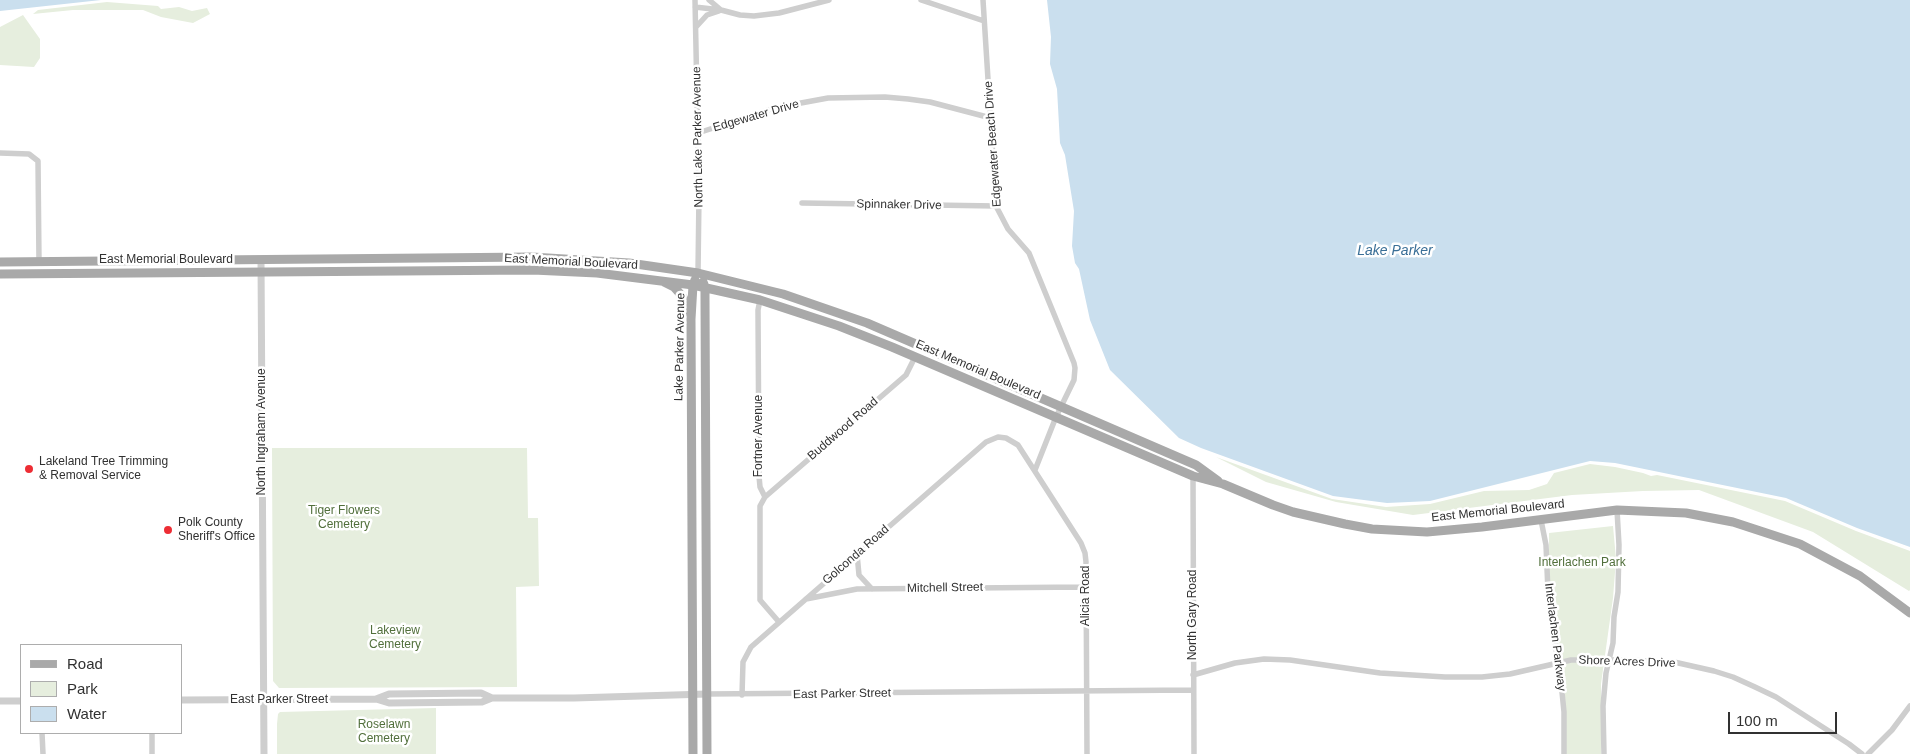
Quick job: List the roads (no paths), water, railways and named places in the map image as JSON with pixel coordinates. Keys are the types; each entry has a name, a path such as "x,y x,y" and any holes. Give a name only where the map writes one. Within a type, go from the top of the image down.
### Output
{"main road":[{"path":"441,271 448,264 471,257"},
{"name":"East Memorial Boulevard","path":"0,262 532,257 599,260 698,274 773,292 840,313 1062,406 1196,465 1223,484"},
{"path":"66,274 69,270 78,266 110,260"},
{"name":"East Memorial Boulevard","path":"0,274 561,271 659,280 705,287 760,300 839,326 1193,476 1223,484 1293,512 1372,529 1420,532 1448,531 1617,510 1686,513 1733,522 1777,535 1822,555 1860,576 1910,613"},
{"name":"Lake Parker Avenue","path":"693,754 691,319 693,285 698,274"},
{"name":"Lake Parker Avenue","path":"698,274 705,287 707,754"},
{"path":"659,280 674,288 683,297 691,319"},
{"path":"1193,476 1201,474 1214,478"}],"street":[{"name":"North Lake Parker Avenue","path":"695,0 698,133 698,274"},
{"path":"709,0 722,10"},
{"path":"695,7 722,10 740,15 767,15 830,0"},
{"path":"921,0 984,21"},
{"name":"Edgewater Beach Drive","path":"983,0 996,206 1008,229 1028,253 1074,363 1074,380 1056,417 1035,470"},
{"path":"696,27 707,15 722,10"},
{"name":"Edgewater Drive","path":"698,133 774,108 828,98 885,97 908,99 930,102 991,118"},
{"path":"0,153 24,153 35,158 39,166 39,262"},
{"name":"Spinnaker Drive","path":"802,203 996,206"},
{"name":"North Ingraham Avenue","path":"261,260 264,754"},
{"name":"Fortner Avenue","path":"760,300 758,310 759,476 760,487 765,497 760,506 759,514 760,596 763,604 779,622"},
{"name":"Buddwood Road","path":"765,497 906,375 915,357"},
{"name":"Alicia Road","path":"1002,437 1018,446 1035,470 1085,553 1087,754"},
{"name":"Golconda Road","path":"742,695 743,662 746,654 779,622 986,442 1002,437"},
{"name":"North Gary Road","path":"1193,476 1194,754"},
{"path":"1604,754 1603,706 1613,644 1614,617 1618,592 1619,545 1617,510"},
{"name":"Interlachen Parkway","path":"1541,520 1546,545 1552,622 1559,663 1564,712 1564,754"},
{"path":"857,554 859,576 872,589"},
{"name":"Mitchell Street","path":"806,599 857,589 1085,587"},
{"name":"Shore Acres Drive","path":"1193,675 1235,662 1264,659 1290,660 1380,673 1445,677 1482,677 1510,674 1571,660 1674,662 1733,677 1776,697 1862,754"},
{"name":"East Parker Street","path":"182,700 376,699 389,694 481,694 492,698 574,698 693,694 1193,690"},
{"path":"0,701 20,701"},
{"path":"1868,754 1892,730 1910,706"},
{"path":"42,734 43,754"},
{"path":"152,734 152,754"}],"water":[{"path":"0,0 101,0 0,11"},
{"name":"Lake Parker","path":"1047,0 1910,0 1910,547 1857,528 1786,498 1615,463 1590,461 1430,501 1387,503 1333,496 1201,448 1179,438 1110,370 1090,320 1072,246 1074,211 1065,155 1060,143 1057,89 1050,64 1051,37"}],"place":[{"name":"Lakeland Tree Trimming & Removal Service","path":"29,469"},
{"name":"Polk County Sheriff's Office","path":"168,530"}],"park label":[{"name":"Tiger Flowers Cemetery","path":"344,518"},
{"name":"Interlachen Park","path":"1582,563"},
{"name":"Lakeview Cemetery","path":"395,638"},
{"name":"Roselawn Cemetery","path":"384,732"}]}
